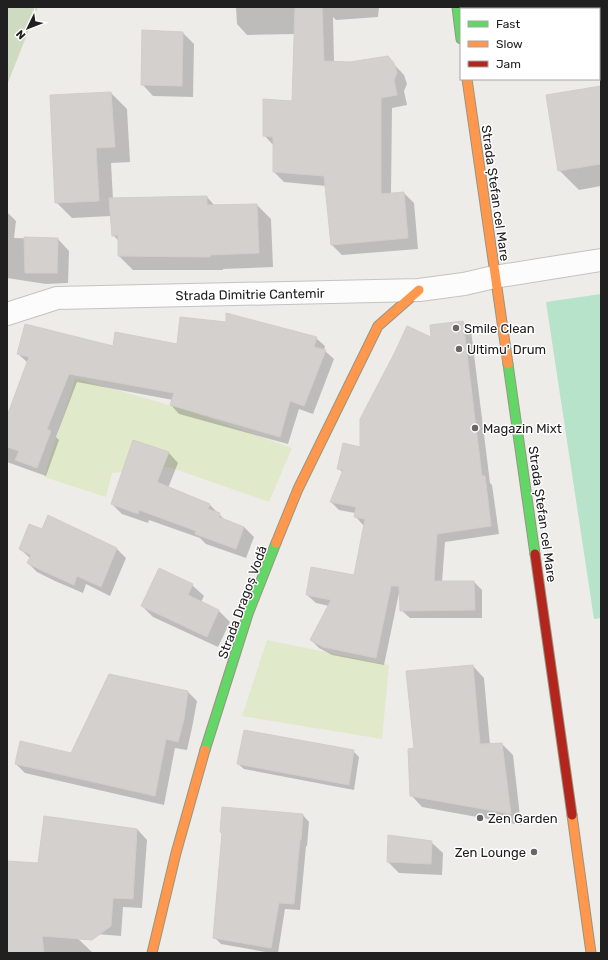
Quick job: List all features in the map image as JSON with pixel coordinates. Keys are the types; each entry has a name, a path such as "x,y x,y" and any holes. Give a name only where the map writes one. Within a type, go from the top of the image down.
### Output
{"street":[{"path":"457,7 460,31"},
{"name":"Strada Ștefan cel Mare","path":"466,80 548,636 591,953"},
{"name":"Strada Dimitrie Cantemir","path":"7,314 57,298 419,290 464,284 494,277 601,260"},
{"name":"Strada Dragoș Vodă","path":"152,953 176,853 205,750 248,614 298,489 378,326 419,290"}],"green space":[{"path":"7,7 38,7 7,85"},
{"path":"601,7 601,39 600,8 541,8"},
{"path":"601,294 601,618 594,619 546,302"},
{"path":"75,378 186,410 292,448 269,502 169,467 112,473 106,497 44,477"},
{"path":"267,640 389,665 382,739 242,716"}],"building":[{"path":"295,7 322,7 324,61 350,62 388,56 394,63 397,73 394,80 397,95 381,98 381,194 404,192 408,238 331,245 324,176 273,172 273,137 263,136 263,99 292,101"},
{"path":"142,30 183,32 182,86 141,85"},
{"path":"601,86 601,164 558,171 546,95"},
{"path":"111,92 115,147 96,148 99,201 55,203 50,95"},
{"path":"207,196 207,205 257,204 259,253 210,255 210,257 118,256 118,235 112,236 109,198"},
{"path":"24,237 58,238 57,273 25,273"},
{"path":"226,313 317,337 314,347 326,350 304,406 290,401 280,437 170,405 174,393 69,374 47,429 51,431 37,468 15,460 19,451 7,447 7,416 29,357 17,354 25,324 113,346 115,332 177,344 180,317 226,322"},
{"path":"463,321 482,476 485,476 491,526 437,534 434,581 474,581 475,610 400,611 399,586 391,586 376,658 323,647 310,640 331,600 306,595 311,567 354,575 365,519 354,517 356,507 330,502 343,470 337,469 343,443 360,447 360,419 407,326 431,337 430,325"},
{"path":"133,440 169,452 157,482 210,504 208,509 220,513 219,517 244,527 236,549 195,534 196,531 139,510 138,514 111,504"},
{"path":"48,515 117,548 101,587 77,576 74,585 27,563 31,555 19,549 29,524 42,529"},
{"path":"159,568 193,584 188,595 219,610 207,637 141,606"},
{"path":"473,665 480,744 502,743 511,814 410,796 408,749 414,748 406,671"},
{"path":"109,674 188,691 184,719 178,742 166,739 155,796 15,764 20,741 71,753"},
{"path":"244,730 354,750 349,785 237,764"},
{"path":"222,807 303,814 294,904 279,903 271,948 213,938 222,833 220,832"},
{"path":"44,816 137,829 133,899 113,898 111,926 92,940 42,936 44,953 7,953 7,861 38,863"},
{"path":"388,835 432,841 431,864 387,862"}],"traffic: fast":[{"path":"457,7 460,31"},
{"path":"508,364 535,554"},
{"path":"205,750 248,614 276,543"}],"traffic: slow":[{"path":"467,80 508,364"},
{"path":"276,543 298,489 378,326 419,290"},
{"path":"152,953 176,853 205,750"},
{"path":"572,815 591,953"}],"traffic: jam":[{"path":"535,554 572,815"}],"place":[{"name":"Smile Clean","path":"456,328"},
{"name":"Ultimu' Drum","path":"459,349"},
{"name":"Magazin Mixt","path":"475,428"},
{"name":"Zen Garden","path":"480,818"},
{"name":"Zen Lounge","path":"534,852"}]}
